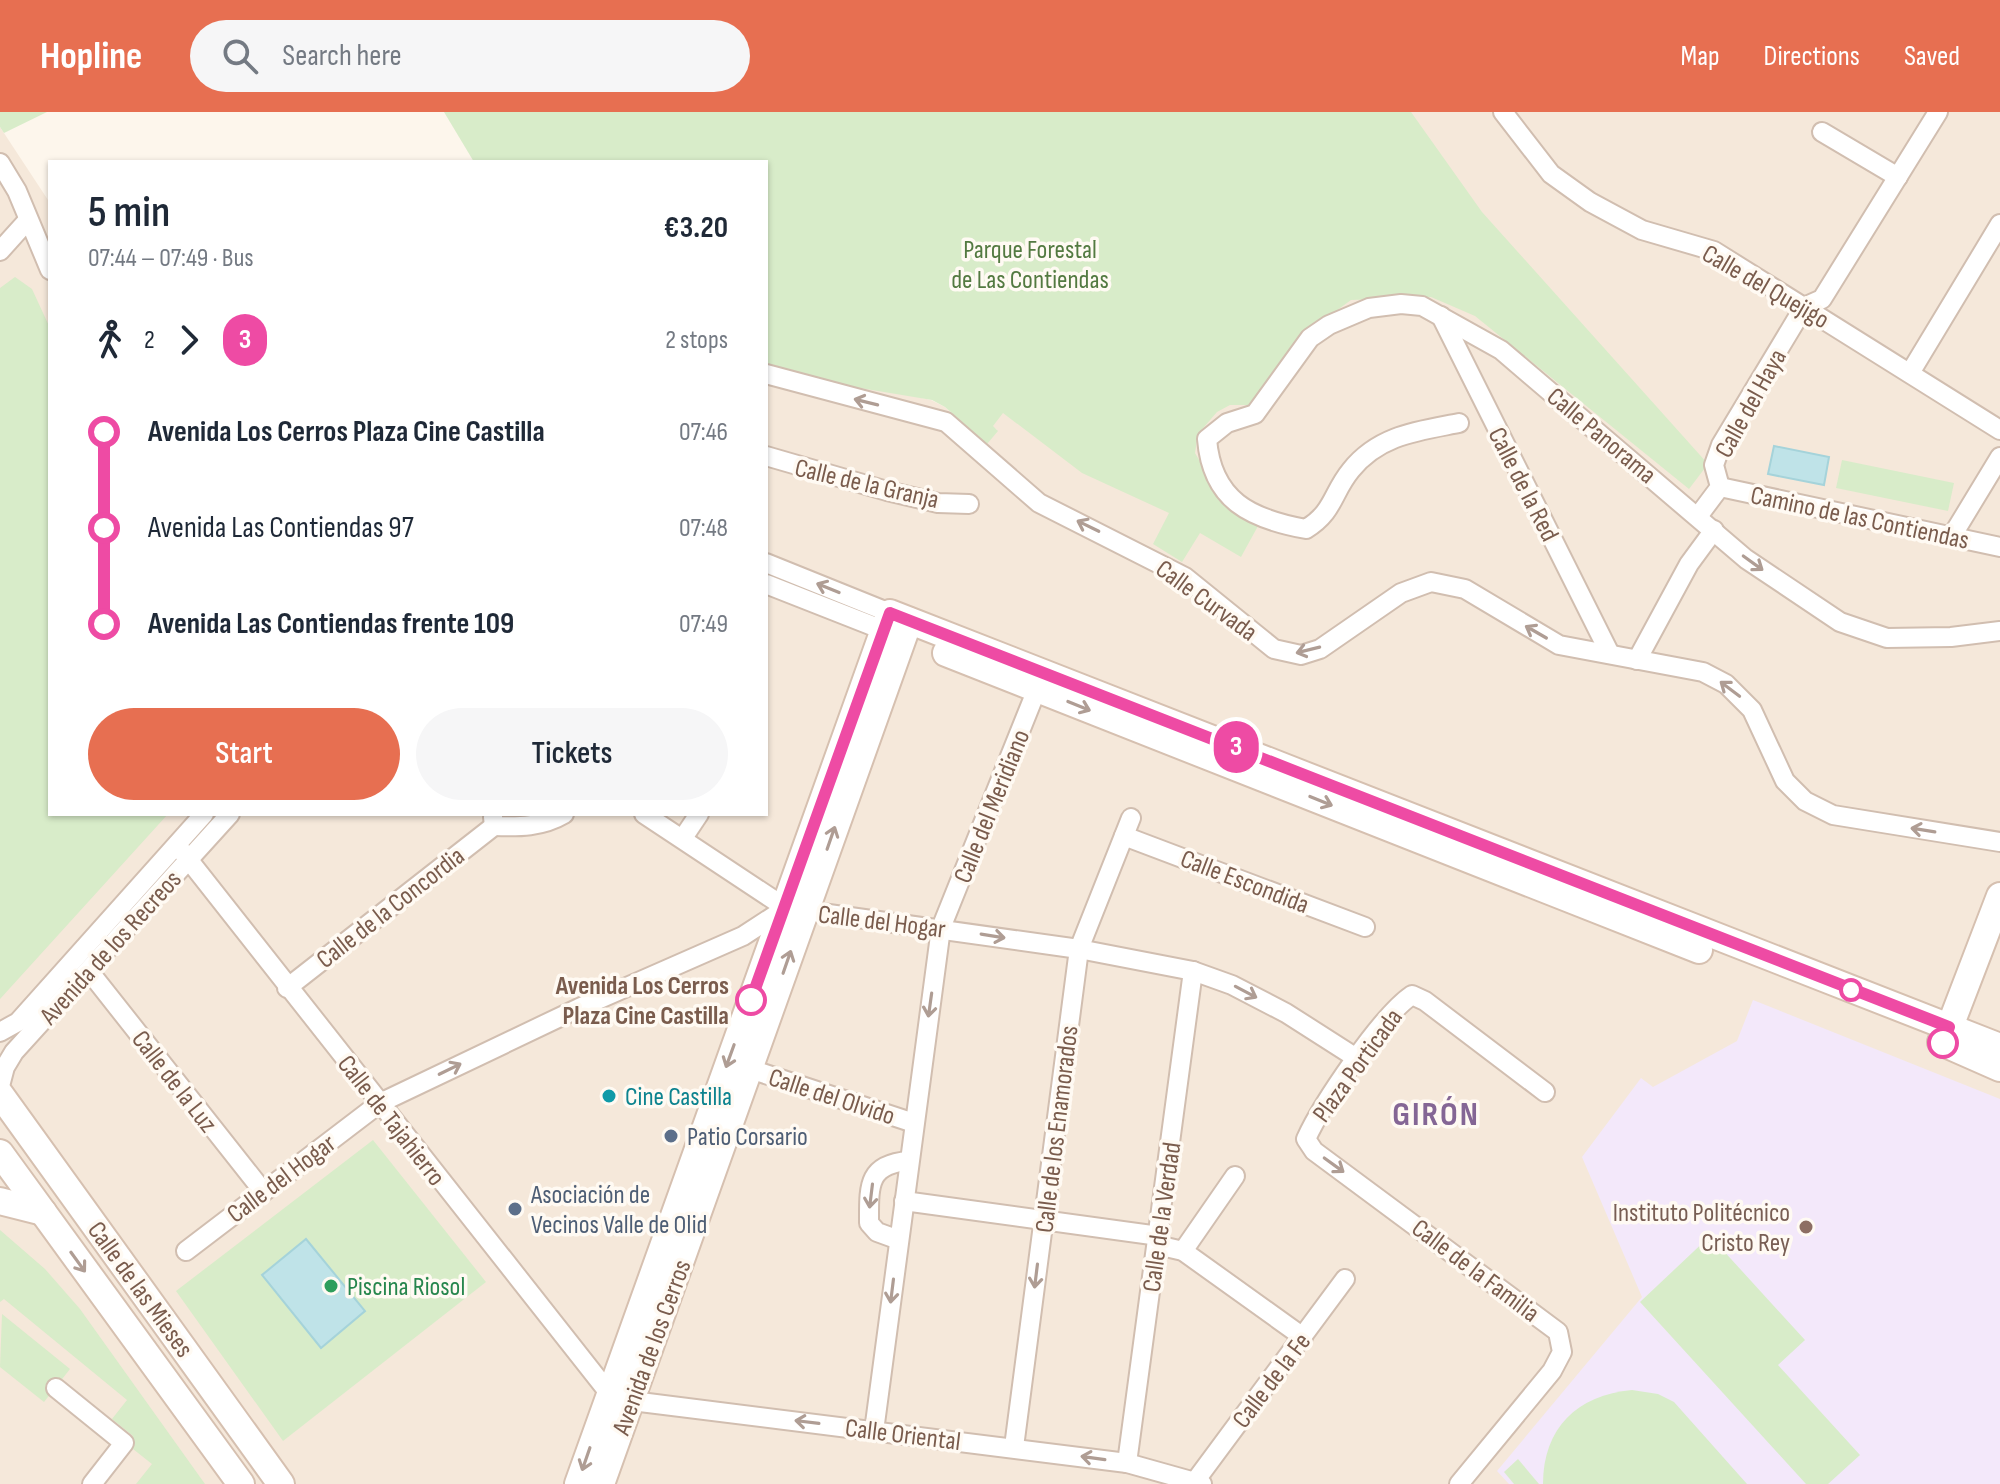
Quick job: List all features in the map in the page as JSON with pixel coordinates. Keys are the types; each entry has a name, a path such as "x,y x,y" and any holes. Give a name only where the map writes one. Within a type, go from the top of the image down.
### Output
{"street":[{"name":"Calle del Quejigo","path":"1503,112 1551,174 1590,202 1642,230 1714,251 2000,430"},
{"name":"Calle del Haya","path":"1699,515 1720,487 1714,465 1721,445 1804,307 1822,299 1938,112"},
{"path":"1822,132 1898,177"},
{"path":"0,163 17,191 48,266"},
{"path":"0,251 27,221"},
{"path":"1910,373 2000,224"},
{"name":"Calle Panorama","path":"1459,423 1397,434 1376,447 1350,470 1322,519 1306,529 1270,522 1237,506 1209,466 1207,439 1227,423 1255,414 1310,338 1329,325 1369,308 1401,304 1422,306 1501,350 1699,515 1746,559 1840,622 1887,638 1951,637 2000,631"},
{"name":"Calle de la Red","path":"1439,313 1610,654"},
{"path":"1470,372 1478,352 1501,350"},
{"name":"Calle Curvada","path":"768,375 946,422 1039,503 1185,577 1274,649 1301,655 1320,649 1401,593 1431,582 1465,589 1559,645 1703,672 1733,689 1752,710 1785,781 1805,801 1833,815 2000,842"},
{"name":"Calle de la Granja","path":"768,457 887,491 938,503 969,504"},
{"path":"1952,536 2000,457"},
{"name":"Camino de las Contiendas","path":"1720,487 2000,547"},
{"path":"1637,660 1689,564 1714,530"},
{"path":"768,564 1037,689 1946,1035 2000,1047"},
{"path":"768,585 1043,670 1946,1035 2000,1068"},
{"name":"Avenida de los Cerros","path":"578,1484 621,1397 750,1069 778,901 796,879 896,626"},
{"name":"Avenida de los Cerros","path":"601,1484 621,1397 767,956 778,901 896,626"},
{"name":"Calle del Meridiano","path":"874,1431 941,928 1037,689"},
{"name":"Avenida de los Recreos","path":"0,1032 18,1022 202,816"},
{"name":"Avenida de los Recreos","path":"0,1086 5,1067 14,1052 228,816"},
{"path":"493,820 541,824 559,816"},
{"path":"647,816 778,901"},
{"path":"683,838 698,816"},
{"name":"Calle de la Concordia","path":"287,988 493,820"},
{"name":"Calle Escondida","path":"1127,827 1365,927"},
{"name":"Calle de los Enamorados","path":"1014,1447 1079,949 1127,827"},
{"name":"Calle de Tajahierro","path":"177,845 287,988 621,1397"},
{"path":"1946,1035 2000,896"},
{"name":"Calle del Hogar","path":"186,1251 262,1190 380,1103 579,1008 743,936 778,901 1079,949 1193,971 1232,985 1286,1013 1358,1059"},
{"path":"743,936 760,946 767,956"},
{"name":"Calle de la Luz","path":"89,971 262,1190"},
{"name":"Calle de la Verdad","path":"1127,1463 1193,971"},
{"name":"Plaza Porticada","path":"1396,1210 1314,1151 1306,1139 1358,1059 1399,1004 1412,995 1425,1001 1545,1092"},
{"name":"Calle del Olvido","path":"750,1069 914,1123"},
{"name":"Calle de las Mieses","path":"0,1094 281,1484"},
{"path":"0,1122 193,1382 219,1398"},
{"name":"Calle de las Mieses","path":"0,1153 241,1484"},
{"path":"899,1240 877,1232 869,1223 869,1197 874,1174 887,1163 909,1161"},
{"path":"1183,1251 1235,1176"},
{"path":"0,1201 43,1212"},
{"path":"904,1201 1044,1219 1158,1240 1183,1251 1303,1337"},
{"name":"Calle de la Familia","path":"1396,1210 1558,1332 1562,1352 1552,1371 1459,1484"},
{"name":"Calle de la Fe","path":"1197,1483 1345,1279"},
{"path":"56,1388 124,1443 92,1484"},
{"name":"Calle Oriental","path":"621,1397 1127,1463 1197,1483"}],"shaded area":[{"path":"1395,112 2000,112 2000,1484 0,1484 0,127 48,200 48,816 768,816 768,363 931,400 945,407 985,443 997,430 992,426 1002,412 1094,379"},
{"name":"Instituto Politécnico Cristo Rey","path":"1753,1000 2000,1099 2000,1484 1509,1484 1497,1471 1642,1297 1582,1157 1641,1078 1653,1087 1737,1041"}],"green space":[{"path":"0,112 47,112 4,133 0,127"},
{"name":"Parque Forestal de Las Contiendas","path":"444,112 1411,112 1482,212 1708,464 1689,489 1475,316 1431,297 1351,300 1299,338 1249,405 1230,405 1217,412 1198,434 1195,453 1227,507 1258,526 1241,557 1200,533 1182,562 1153,544 1169,513 1082,473 1003,413 993,426 998,431 987,444 945,407 932,400 836,384 768,364 768,160 473,160"},
{"path":"15,277 32,289 48,324 48,816 166,816 0,999 0,288"},
{"path":"1842,460 1954,483 1948,511 1836,488"},
{"name":"Piscina Riosol","path":"373,1140 486,1282 283,1441 176,1291"},
{"path":"0,1230 45,1269 80,1309 205,1484 136,1484 152,1464 133,1449 133,1436 112,1419 127,1400 4,1299 0,1302"},
{"path":"1710,1236 1805,1340 1778,1365 1860,1455 1828,1484 1806,1484 1640,1302"},
{"path":"2,1314 70,1369 44,1402 0,1367"},
{"path":"1632,1390 1658,1394 1674,1402 1747,1484 1543,1484 1549,1446 1567,1418 1595,1399"},
{"path":"1518,1459 1539,1484 1514,1484 1504,1472"}],"water":[{"path":"1774,446 1829,457 1824,485 1768,474"},
{"path":"306,1239 365,1311 321,1348 262,1275"}],"bus line":[{"name":"3","path":"751,1000 890,613 1043,670 1949,1027 1943,1043"}],"place":[{"name":"Avenida Los Cerros Plaza Cine Castilla","path":"751,1000"},
{"name":"Cine Castilla","path":"609,1096"},
{"name":"Patio Corsario","path":"671,1136"},
{"name":"Asociación de Vecinos Valle de Olid","path":"515,1209"},
{"name":"Instituto Politécnico Cristo Rey","path":"1806,1227"},
{"name":"Piscina Riosol","path":"331,1286"}],"district":[{"name":"GIRÓN","path":"1436,1113"}]}
